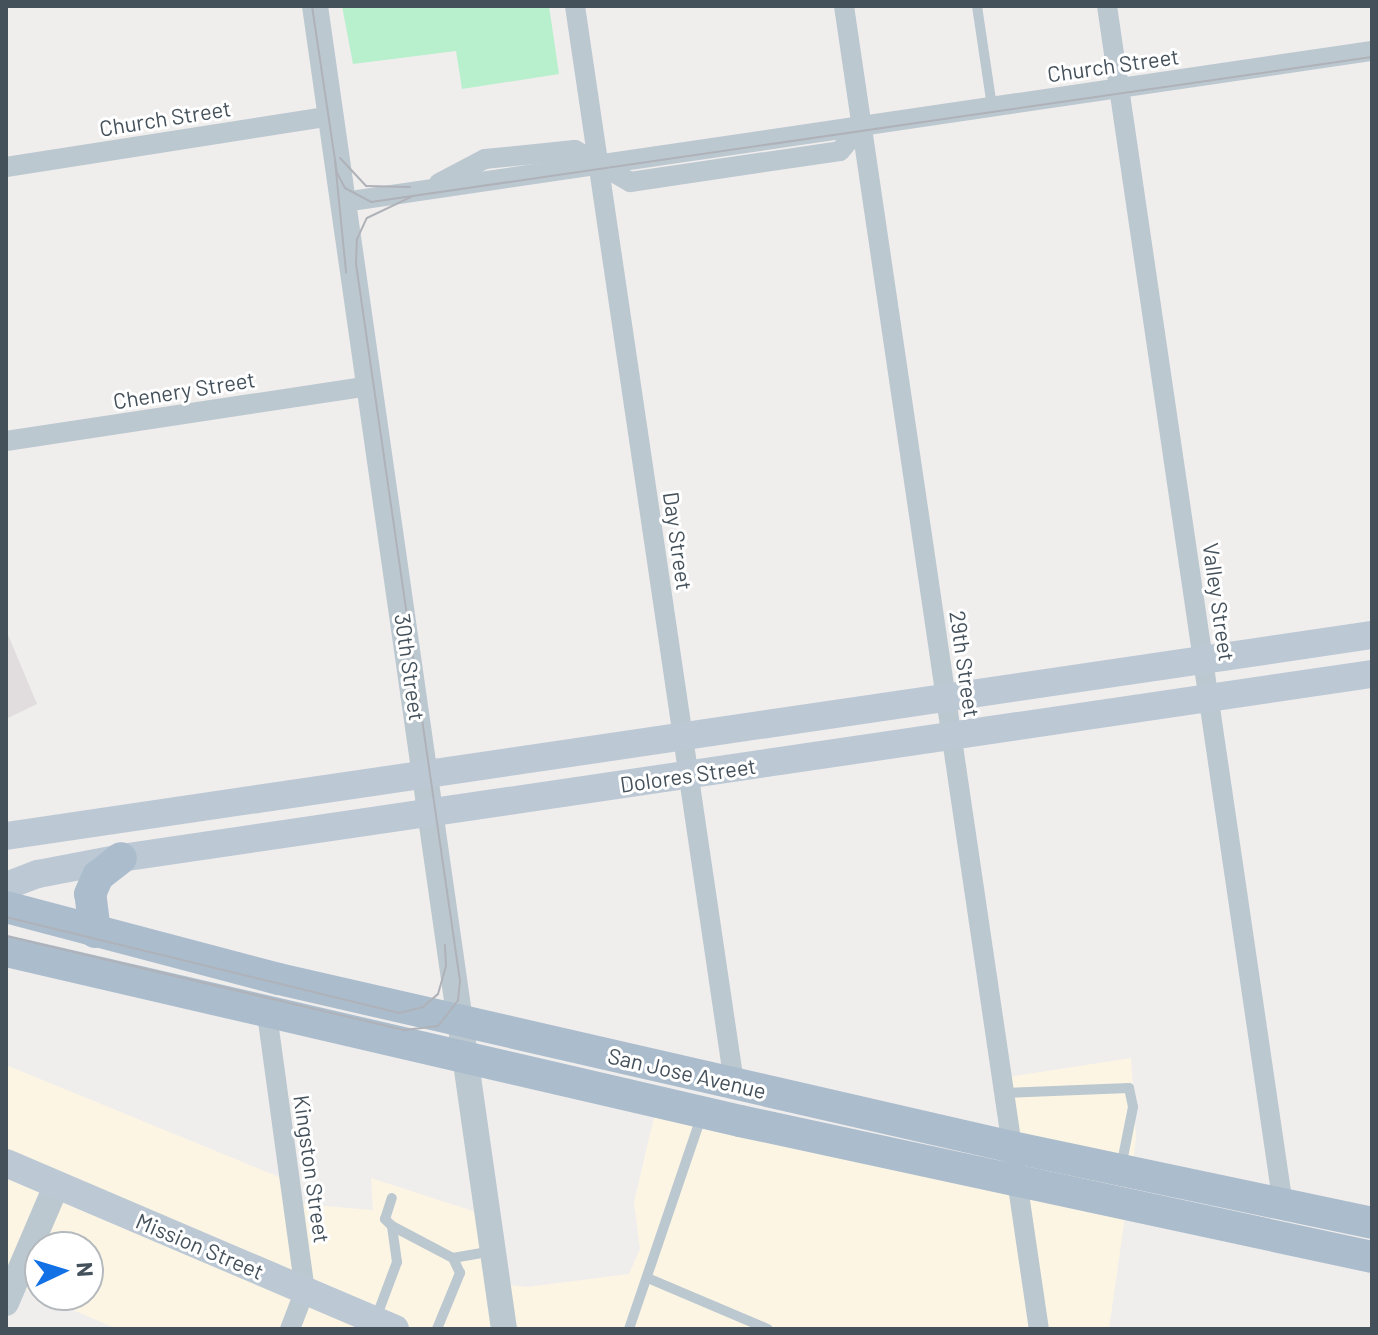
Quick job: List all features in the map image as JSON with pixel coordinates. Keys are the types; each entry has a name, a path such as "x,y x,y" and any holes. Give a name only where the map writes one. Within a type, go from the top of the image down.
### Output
{"main road":[{"name":"Dolores Street","path":"6,836 1372,635"},
{"name":"Dolores Street","path":"6,886 38,874 121,858 1372,674"},
{"path":"181,811 187,849"},
{"path":"95,932 90,894 98,876 121,858"},
{"name":"San Jose Avenue","path":"6,907 95,932 462,1021 1012,1147 1372,1223"},
{"name":"San Jose Avenue","path":"6,951 267,1014 1372,1257"},
{"name":"Mission Street","path":"6,1163 385,1325"}],"street":[{"name":"30th Street","path":"315,6 504,1329"},
{"name":"Day Street","path":"575,6 734,1083"},
{"name":"29th Street","path":"844,6 1039,1329"},
{"name":"Valley Street","path":"1107,6 1283,1205"},
{"name":"Church Street","path":"344,202 1372,51"},
{"name":"Church Street","path":"6,167 331,116"},
{"name":"Chenery Street","path":"6,441 369,386"},
{"name":"Kingston Street","path":"267,1014 305,1290 290,1329"},
{"path":"6,1303 57,1184"}],"lane":[{"path":"977,6 992,106"},
{"path":"1004,1093 1129,1088 1133,1107 1120,1170"},
{"path":"629,1329 650,1279 651,1255 703,1111"},
{"path":"392,1198 385,1219 392,1226 453,1258 460,1273 437,1329"},
{"path":"385,1325 397,1262 392,1226"},
{"path":"453,1258 493,1251"},
{"path":"650,1279 768,1329"}],"shaded area":[{"path":"6,630 37,704 6,719"},
{"path":"1131,1058 1136,1139 1109,1329 117,1329 75,1311 104,1311 104,1231 24,1231 24,1289 6,1281 6,1065 289,1181 299,1204 373,1210 371,1178 488,1216 498,1284 527,1287 629,1274 640,1249 634,1202 658,1101 1017,1181 1001,1078"}],"green space":[{"path":"342,6 549,6 559,74 462,89 456,51 353,64"}],"tram line":[{"path":"312,6 337,173 345,188 371,202 1372,57"},
{"path":"340,158 366,186 410,187"},
{"path":"335,161 346,272"},
{"path":"6,936 405,1030 438,1026 458,1000 460,981 356,264 357,239 367,218 411,197"},
{"path":"6,917 399,1013 423,1007 438,994 446,966 445,945"}]}
